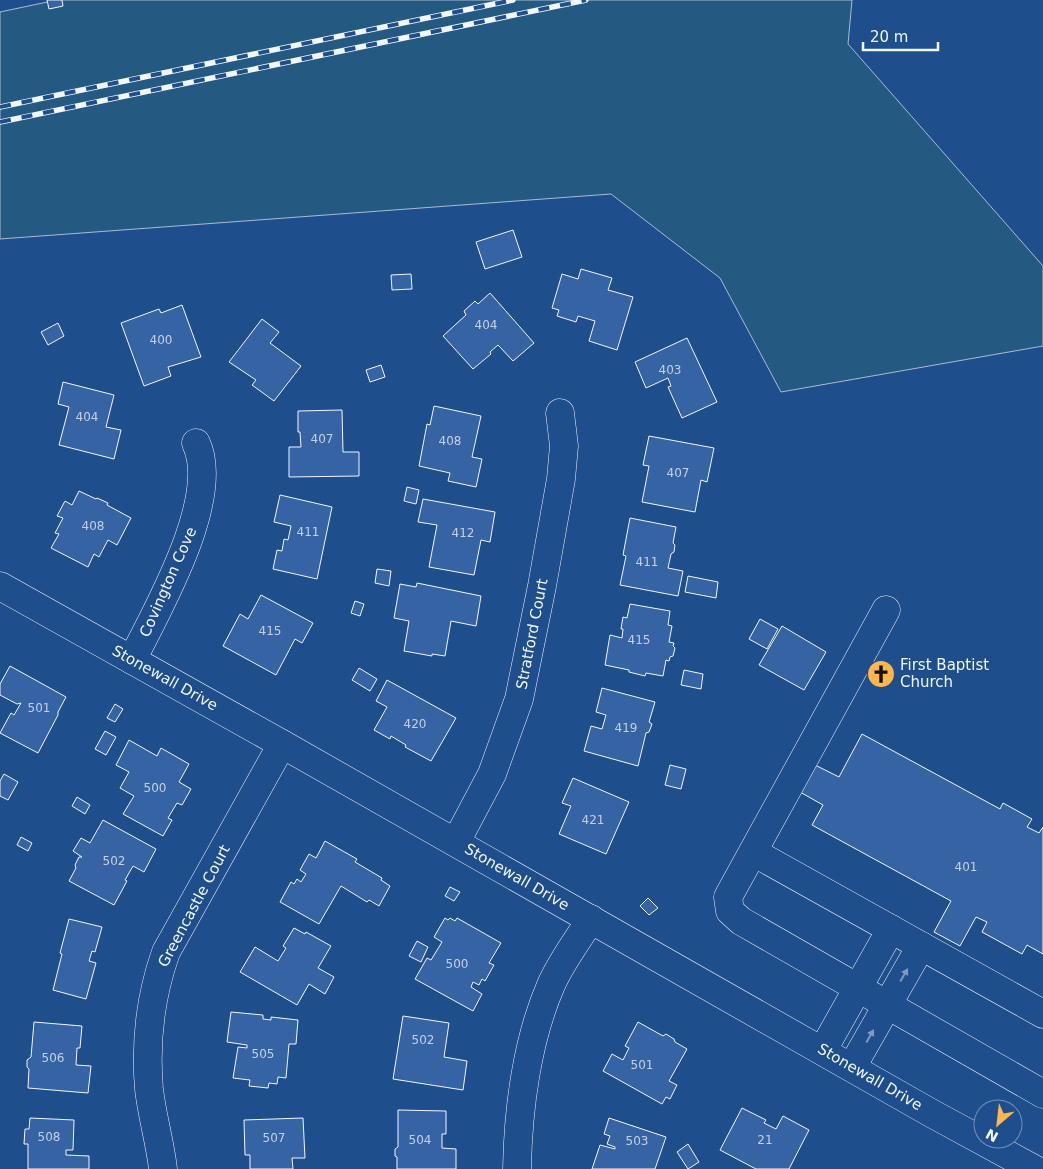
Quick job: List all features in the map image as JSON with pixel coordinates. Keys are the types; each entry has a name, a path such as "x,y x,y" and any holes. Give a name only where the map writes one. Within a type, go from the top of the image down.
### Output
{"street":[{"name":"Stratford Court","path":"456,842 492,774 519,699 561,479 564,446 560,413"},
{"name":"Covington Cove","path":"132,660 171,582 200,504 202,462 196,443"},
{"name":"Stonewall Drive","path":"0,586 456,842 931,1113 1034,1169"},
{"path":"886,610 728,897 730,911 741,921 1043,1094"},
{"name":"Greencastle Court","path":"163,1169 161,1148 149,1090 148,1021 157,977 166,952 282,744"},
{"path":"753,852 1043,1014"},
{"path":"517,1169 517,1148 526,1069 537,1022 551,984 591,919"},
{"path":"823,1050 891,929"},
{"path":"852,1067 921,946"}],"shaded area":[{"path":"57,0 852,0 848,44 1043,266 1043,346 781,392 720,278 611,194 0,239 0,12"}],"building":[{"path":"47,0 62,0 63,6 49,9"},
{"path":"513,230 522,257 485,269 476,242"},
{"path":"581,269 612,278 608,290 633,297 617,350 589,341 595,321 578,316 576,322 557,316 559,310 552,308 562,274 578,279"},
{"path":"411,274 412,289 392,290 391,275"},
{"path":"490,293 534,343 513,361 498,345 490,352 491,354 473,369 443,336 466,315 464,311 475,301 478,304"},
{"path":"182,305 201,357 168,367 171,376 144,386 121,323 159,309 161,313"},
{"path":"262,319 279,332 270,343 301,366 274,401 252,385 256,380 229,362"},
{"path":"58,323 64,336 48,345 41,332"},
{"path":"687,338 717,402 682,418 668,387 671,386 668,378 646,388 635,362"},
{"path":"381,365 385,377 370,382 366,370"},
{"path":"63,382 114,395 106,427 121,430 114,459 59,445 69,407 58,404"},
{"path":"434,406 481,416 472,457 482,459 476,487 448,481 450,473 419,466 427,424 430,425"},
{"path":"342,410 343,452 359,452 359,476 289,477 289,447 301,447 300,432 298,432 298,411"},
{"path":"649,436 714,448 707,482 701,480 695,512 642,502 649,466 643,465"},
{"path":"407,487 419,490 416,504 404,501"},
{"path":"79,491 108,503 107,505 131,518 117,545 108,540 99,557 94,554 88,567 51,548 59,534 55,533 63,518 57,516 65,501 72,505"},
{"path":"280,495 332,507 317,579 273,569 277,550 282,551 284,539 288,540 291,526 274,522"},
{"path":"423,499 495,512 490,542 481,540 474,575 429,567 437,525 418,522"},
{"path":"630,518 676,527 673,543 675,545 674,552 671,554 668,568 683,571 678,596 620,585 626,556 623,555"},
{"path":"377,569 391,571 389,586 375,583"},
{"path":"688,576 718,582 716,598 685,592"},
{"path":"417,583 481,596 476,626 451,621 445,656 432,654 432,656 404,651 409,621 394,618 400,584 416,587"},
{"path":"261,595 313,623 302,643 295,639 276,675 223,646 240,614 248,619"},
{"path":"355,601 364,604 360,616 351,613"},
{"path":"630,604 670,611 668,625 672,626 669,642 674,643 673,646 675,648 673,656 670,657 669,661 666,660 663,676 646,673 645,676 629,672 629,670 605,665 610,635 622,638 623,617 627,618"},
{"path":"760,619 778,629 767,649 749,639"},
{"path":"782,626 826,652 804,690 759,665"},
{"path":"10,666 66,697 38,753 0,733 11,713 14,715 21,703 17,704 0,695 0,684"},
{"path":"359,668 377,679 370,691 352,680"},
{"path":"684,670 703,674 701,689 681,685"},
{"path":"387,680 456,718 431,761 405,747 406,745 391,736 390,739 374,730 387,707 376,701"},
{"path":"602,688 655,702 649,722 652,724 649,732 646,733 638,766 584,751 591,726 602,729 606,715 596,712"},
{"path":"115,704 123,709 115,722 107,718"},
{"path":"105,731 116,737 106,755 95,749"},
{"path":"862,734 1000,809 1003,803 1032,819 1027,827 1039,833 1043,827 1043,954 1027,945 1022,954 982,932 987,922 976,917 960,946 934,932 951,901 812,825 823,805 800,792 815,765 839,777"},
{"path":"129,740 157,756 161,748 189,764 179,782 191,789 182,805 177,803 168,818 172,820 163,836 123,814 134,796 120,788 129,772 116,765"},
{"path":"670,765 686,769 681,789 665,785"},
{"path":"4,774 18,782 8,800 0,796 0,781"},
{"path":"573,778 629,802 606,854 559,834 571,806 562,803"},
{"path":"77,797 90,805 85,814 72,806"},
{"path":"103,820 156,849 144,872 133,866 114,905 69,881 79,857 82,857 73,851 81,838 90,843"},
{"path":"21,837 32,843 28,851 17,845"},
{"path":"325,841 357,859 355,862 382,878 381,880 390,886 379,906 369,900 367,902 341,886 319,924 280,902 291,882 294,884 297,879 301,882 306,874 300,870 309,854 316,858"},
{"path":"450,887 460,892 454,901 445,896"},
{"path":"648,898 658,908 649,915 640,906"},
{"path":"445,918 455,921 457,918 501,943 489,963 494,965 485,981 482,979 479,985 473,982 471,987 482,994 473,1011 415,979 427,958 431,960 442,942 434,937"},
{"path":"69,919 102,927 95,952 92,951 89,961 96,963 86,999 53,990"},
{"path":"294,928 305,934 306,932 331,946 318,968 334,977 325,994 309,984 297,1005 240,972 255,947 278,961 286,948 283,946"},
{"path":"417,941 428,947 421,962 409,956"},
{"path":"231,1012 263,1015 263,1019 271,1020 271,1017 298,1020 296,1044 289,1044 286,1078 278,1077 277,1084 269,1083 268,1088 249,1086 250,1080 233,1078 238,1047 247,1048 247,1045 227,1042"},
{"path":"403,1016 449,1023 444,1057 467,1061 463,1090 393,1079"},
{"path":"34,1022 82,1026 80,1048 77,1048 76,1065 91,1066 88,1093 28,1088 29,1069 27,1067 27,1060 31,1057"},
{"path":"638,1022 663,1036 666,1034 687,1049 669,1081 677,1085 670,1099 666,1097 662,1104 603,1071 612,1054 623,1060 629,1048 625,1046"},
{"path":"742,1108 766,1120 764,1123 776,1129 783,1116 809,1130 789,1169 756,1169 720,1150"},
{"path":"398,1110 446,1111 446,1134 442,1134 442,1148 456,1149 456,1169 397,1169 395,1149 398,1147"},
{"path":"30,1118 74,1120 73,1150 66,1150 66,1155 89,1156 89,1169 28,1169 28,1144 24,1144 25,1129 29,1129"},
{"path":"303,1118 305,1158 292,1158 293,1169 250,1169 250,1155 245,1155 244,1120"},
{"path":"609,1118 666,1137 655,1169 592,1169 600,1145 615,1149 615,1147 607,1144 610,1136 604,1134"},
{"path":"688,1144 699,1162 688,1169 677,1152"}],"railway":[{"path":"0,107 513,0"},
{"path":"0,122 586,0"}],"place":[{"name":"First Baptist Church","path":"881,674"}]}
